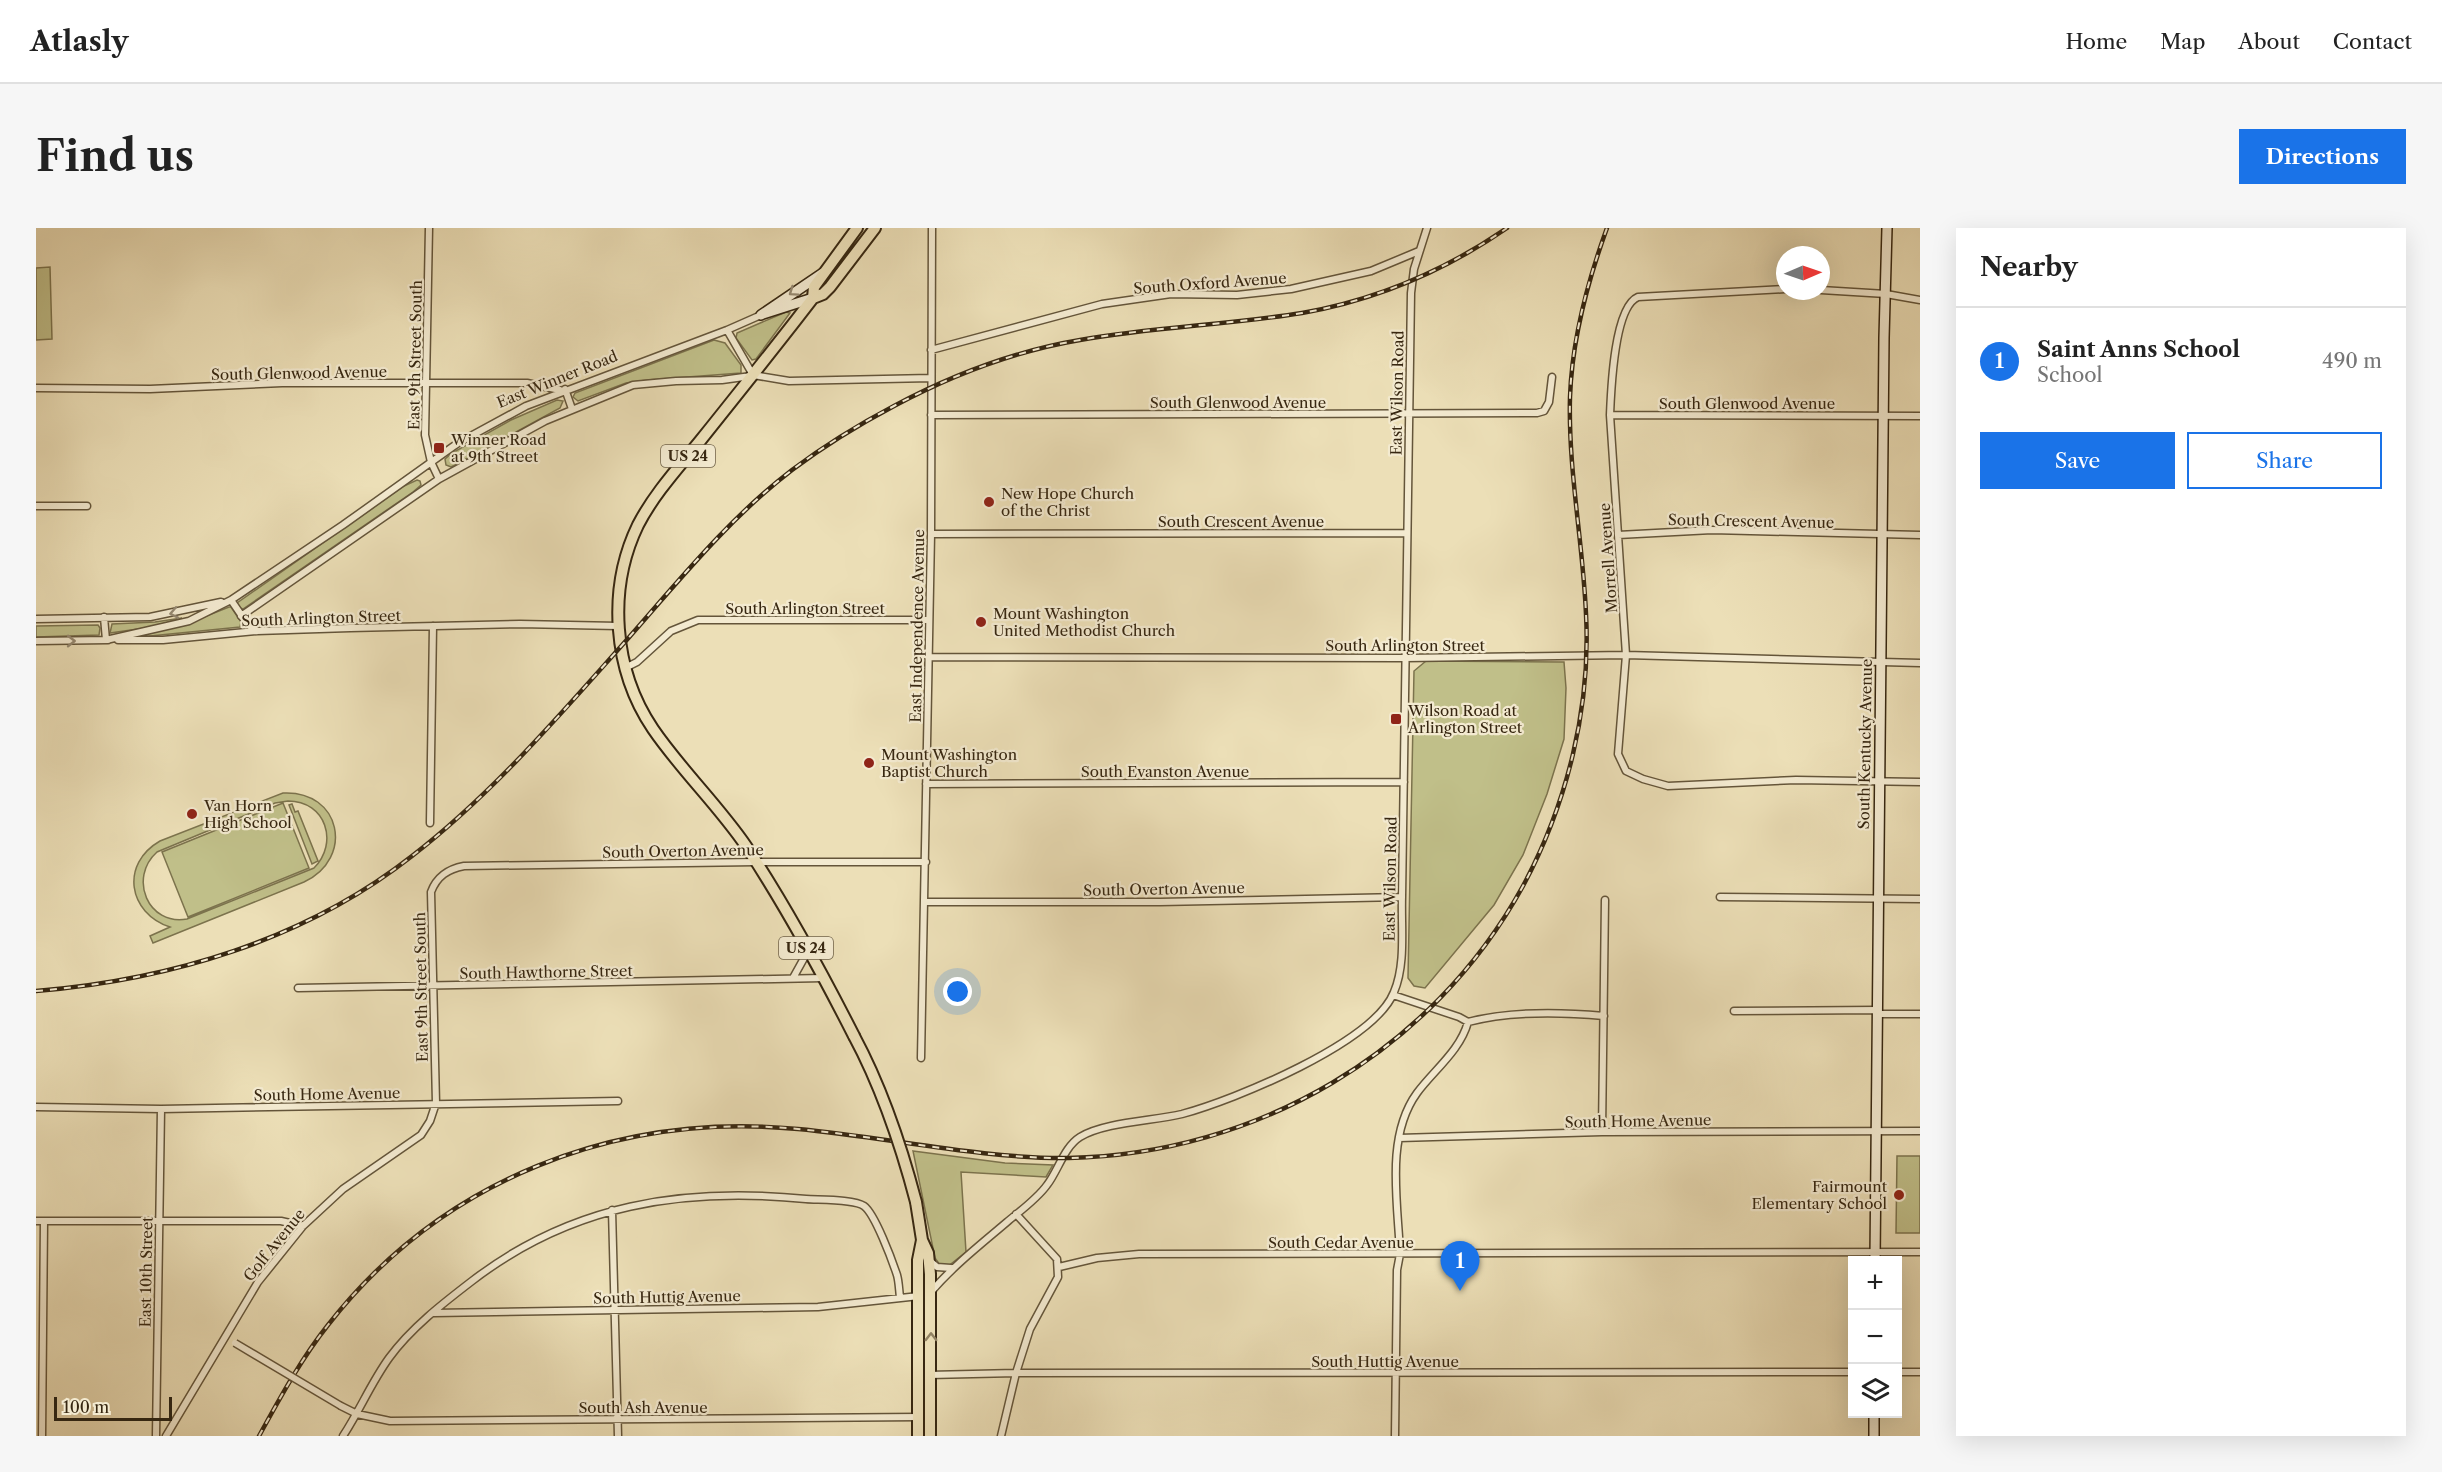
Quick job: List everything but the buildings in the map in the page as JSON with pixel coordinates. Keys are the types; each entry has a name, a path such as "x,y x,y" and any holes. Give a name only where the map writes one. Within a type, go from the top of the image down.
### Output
{"main road":[{"name":"East Winner Road","path":"813,298 824,294 875,228"},
{"name":"East Winner Road","path":"825,272 854,232"},
{"path":"854,232 862,245"},
{"name":"US 24","path":"825,272 814,287 813,298 669,479 644,514 624,567 613,626 639,706 654,731 728,822 756,862 854,1036 892,1122 916,1202 922,1240 929,1260 930,1436"},
{"name":"US 24","path":"918,1436 918,1260 922,1240"}],"street":[{"name":"East 9th Street South","path":"429,228 425,435 431,462 439,479"},
{"name":"East Wilson Road","path":"930,1293 951,1268 1045,1188 1073,1142 1081,1136 1182,1114 1281,1077 1326,1052 1371,1022 1385,1009 1393,995 1400,968 1402,897 1412,287 1419,251 1427,228"},
{"name":"South Kentucky Avenue","path":"1875,1256 1887,228"},
{"name":"East Independence Avenue","path":"921,1058 931,534 932,229"},
{"name":"South Oxford Avenue","path":"931,350 1102,304 1171,294 1237,295 1291,289 1371,271 1419,251"},
{"name":"East Winner Road","path":"761,315 808,281 825,272"},
{"name":"Morrell Avenue","path":"1776,289 1638,297 1632,299 1624,310 1612,377 1610,415 1626,655 1618,758 1630,774 1668,786 1796,780 1880,781"},
{"path":"1830,291 1886,294 1920,300"},
{"name":"East Winner Road","path":"106,640 189,621 231,600 491,423 563,390 727,330 761,315 813,298"},
{"path":"727,330 753,375"},
{"path":"241,615 439,479 545,421 633,386 676,381 722,380 753,375 771,380 789,381 931,378"},
{"name":"South Glenwood Avenue","path":"931,415 1409,414 1544,411 1549,402 1552,377"},
{"name":"South Glenwood Avenue","path":"36,388 150,389 282,383 527,383 563,390"},
{"path":"563,390 572,409"},
{"name":"South Glenwood Avenue","path":"1610,415 1920,416"},
{"path":"36,506 87,506"},
{"name":"South Crescent Avenue","path":"1618,535 1712,530 1920,535"},
{"name":"South Crescent Avenue","path":"931,534 1407,533"},
{"path":"231,600 248,625 257,632"},
{"name":"East Winner Road","path":"36,619 150,617 231,600"},
{"path":"104,617 106,640"},
{"name":"South Arlington Street","path":"625,668 638,662 671,632 698,620 929,620"},
{"name":"South Arlington Street","path":"36,641 163,640 257,632 433,626 520,624 613,626"},
{"path":"430,823 433,626"},
{"name":"South Arlington Street","path":"929,657 1406,658 1626,655 1920,663"},
{"path":"1880,781 1920,782"},
{"name":"South Evanston Avenue","path":"926,784 1404,782"},
{"name":"South Overton Avenue","path":"443,874 464,866 926,862"},
{"name":"East 9th Street South","path":"436,1103 431,892 434,883 443,874"},
{"name":"South Overton Avenue","path":"925,903 1160,902 1402,897"},
{"path":"1720,897 1920,899"},
{"path":"1602,1132 1605,900"},
{"path":"794,978 808,951"},
{"name":"South Hawthorne Street","path":"298,988 783,981 794,978 823,978"},
{"path":"1393,995 1468,1022 1482,1018 1529,1015 1604,1016"},
{"path":"1734,1011 1920,1014"},
{"path":"1395,1436 1397,1270 1400,1254 1396,1164 1403,1120 1416,1094 1458,1044 1468,1022"},
{"name":"South Home Avenue","path":"36,1107 162,1109 618,1101"},
{"name":"Golf Avenue","path":"166,1436 258,1282 303,1226 343,1189 420,1135 430,1121 436,1103"},
{"name":"East 10th Street","path":"156,1436 158,1220 162,1109"},
{"name":"South Home Avenue","path":"1400,1138 1602,1132 1920,1131"},
{"path":"343,1436 357,1414 368,1389 389,1357 418,1324 473,1280 520,1250 562,1228 612,1210 661,1199 706,1195 789,1197 860,1204 872,1215 897,1276 900,1297 919,1296"},
{"path":"612,1210 618,1436"},
{"path":"1001,1436 1016,1372 1030,1329 1058,1277 1059,1267 1052,1254 1016,1214"},
{"path":"36,1221 281,1221 303,1226"},
{"path":"42,1436 44,1221"},
{"name":"South Cedar Avenue","path":"1059,1267 1097,1258 1139,1254 1875,1256 1920,1252"},
{"path":"929,1260 938,1267 951,1268"},
{"name":"South Huttig Avenue","path":"433,1313 818,1307 900,1297"},
{"path":"225,1337 357,1414"},
{"name":"South Huttig Avenue","path":"918,1375 1016,1372 1848,1372"},
{"path":"1902,1372 1920,1372"},
{"name":"South Ash Avenue","path":"357,1414 390,1421 930,1417"},
{"path":"1874,1418 1874,1436"}],"shaded area":[{"path":"50,267 52,339 36,340 36,268"},
{"path":"786,312 790,313 756,359 752,360 736,338 737,333"},
{"path":"714,340 725,343 741,365 741,373 626,383 578,401 573,397 575,393"},
{"path":"557,400 563,401 560,408 451,467 446,465 445,459 452,453 511,420"},
{"path":"417,480 421,485 413,492 243,609 240,608 237,603 404,486"},
{"path":"229,607 241,622 240,627 130,638 184,625"},
{"path":"182,618 152,627 110,633 112,624"},
{"path":"98,625 99,635 36,637 36,626"},
{"path":"1426,661 1564,662 1566,688 1564,739 1547,794 1523,855 1494,905 1425,988 1414,986 1408,978 1414,671"},
{"path":"283,793 303,795 318,802 329,814 334,827 335,843 330,858 320,871 304,882 153,943 150,936 170,927 145,911 134,887 139,862 147,851 160,841","holes":["288,801 312,808 325,825 326,847 322,858 314,868 187,919 173,919 162,915 146,898 143,886 144,874 148,863 157,852 275,803"]},
{"path":"283,803 309,868 188,917 162,852"},
{"path":"292,804 295,812 298,811 318,861 312,864 289,805"},
{"path":"913,1151 1005,1163 1053,1165 1046,1177 961,1172 966,1252 947,1267 940,1265 935,1258"},
{"path":"1897,1156 1920,1156 1920,1233 1896,1233"}],"railway":[{"path":"36,991 136,977 186,966 234,951 281,933 327,911 371,885 441,832 523,755 704,552 746,509 816,453 854,428 894,406 961,374 1056,345 1135,332 1302,313 1357,300 1435,270 1507,228"},
{"path":"259,1436 291,1379 318,1338 373,1274 424,1230 479,1194 538,1166 599,1145 664,1132 730,1127 798,1129 1002,1155 1069,1158 1139,1152 1206,1137 1271,1114 1332,1083 1389,1044 1440,998 1485,945 1523,886 1539,855 1564,789 1580,720 1587,649 1584,587 1571,452 1571,375 1582,311 1607,228"}],"place":[{"name":"Winner Road at 9th Street","path":"439,448"},
{"name":"New Hope Church of the Christ","path":"989,502"},
{"name":"Mount Washington United Methodist Church","path":"981,622"},
{"name":"Wilson Road at Arlington Street","path":"1396,719"},
{"name":"Mount Washington Baptist Church","path":"869,763"},
{"name":"Van Horn High School","path":"192,814"},
{"name":"Fairmount Elementary School","path":"1899,1195"},
{"name":"Saint Anns School","path":"1460,1291"}]}
